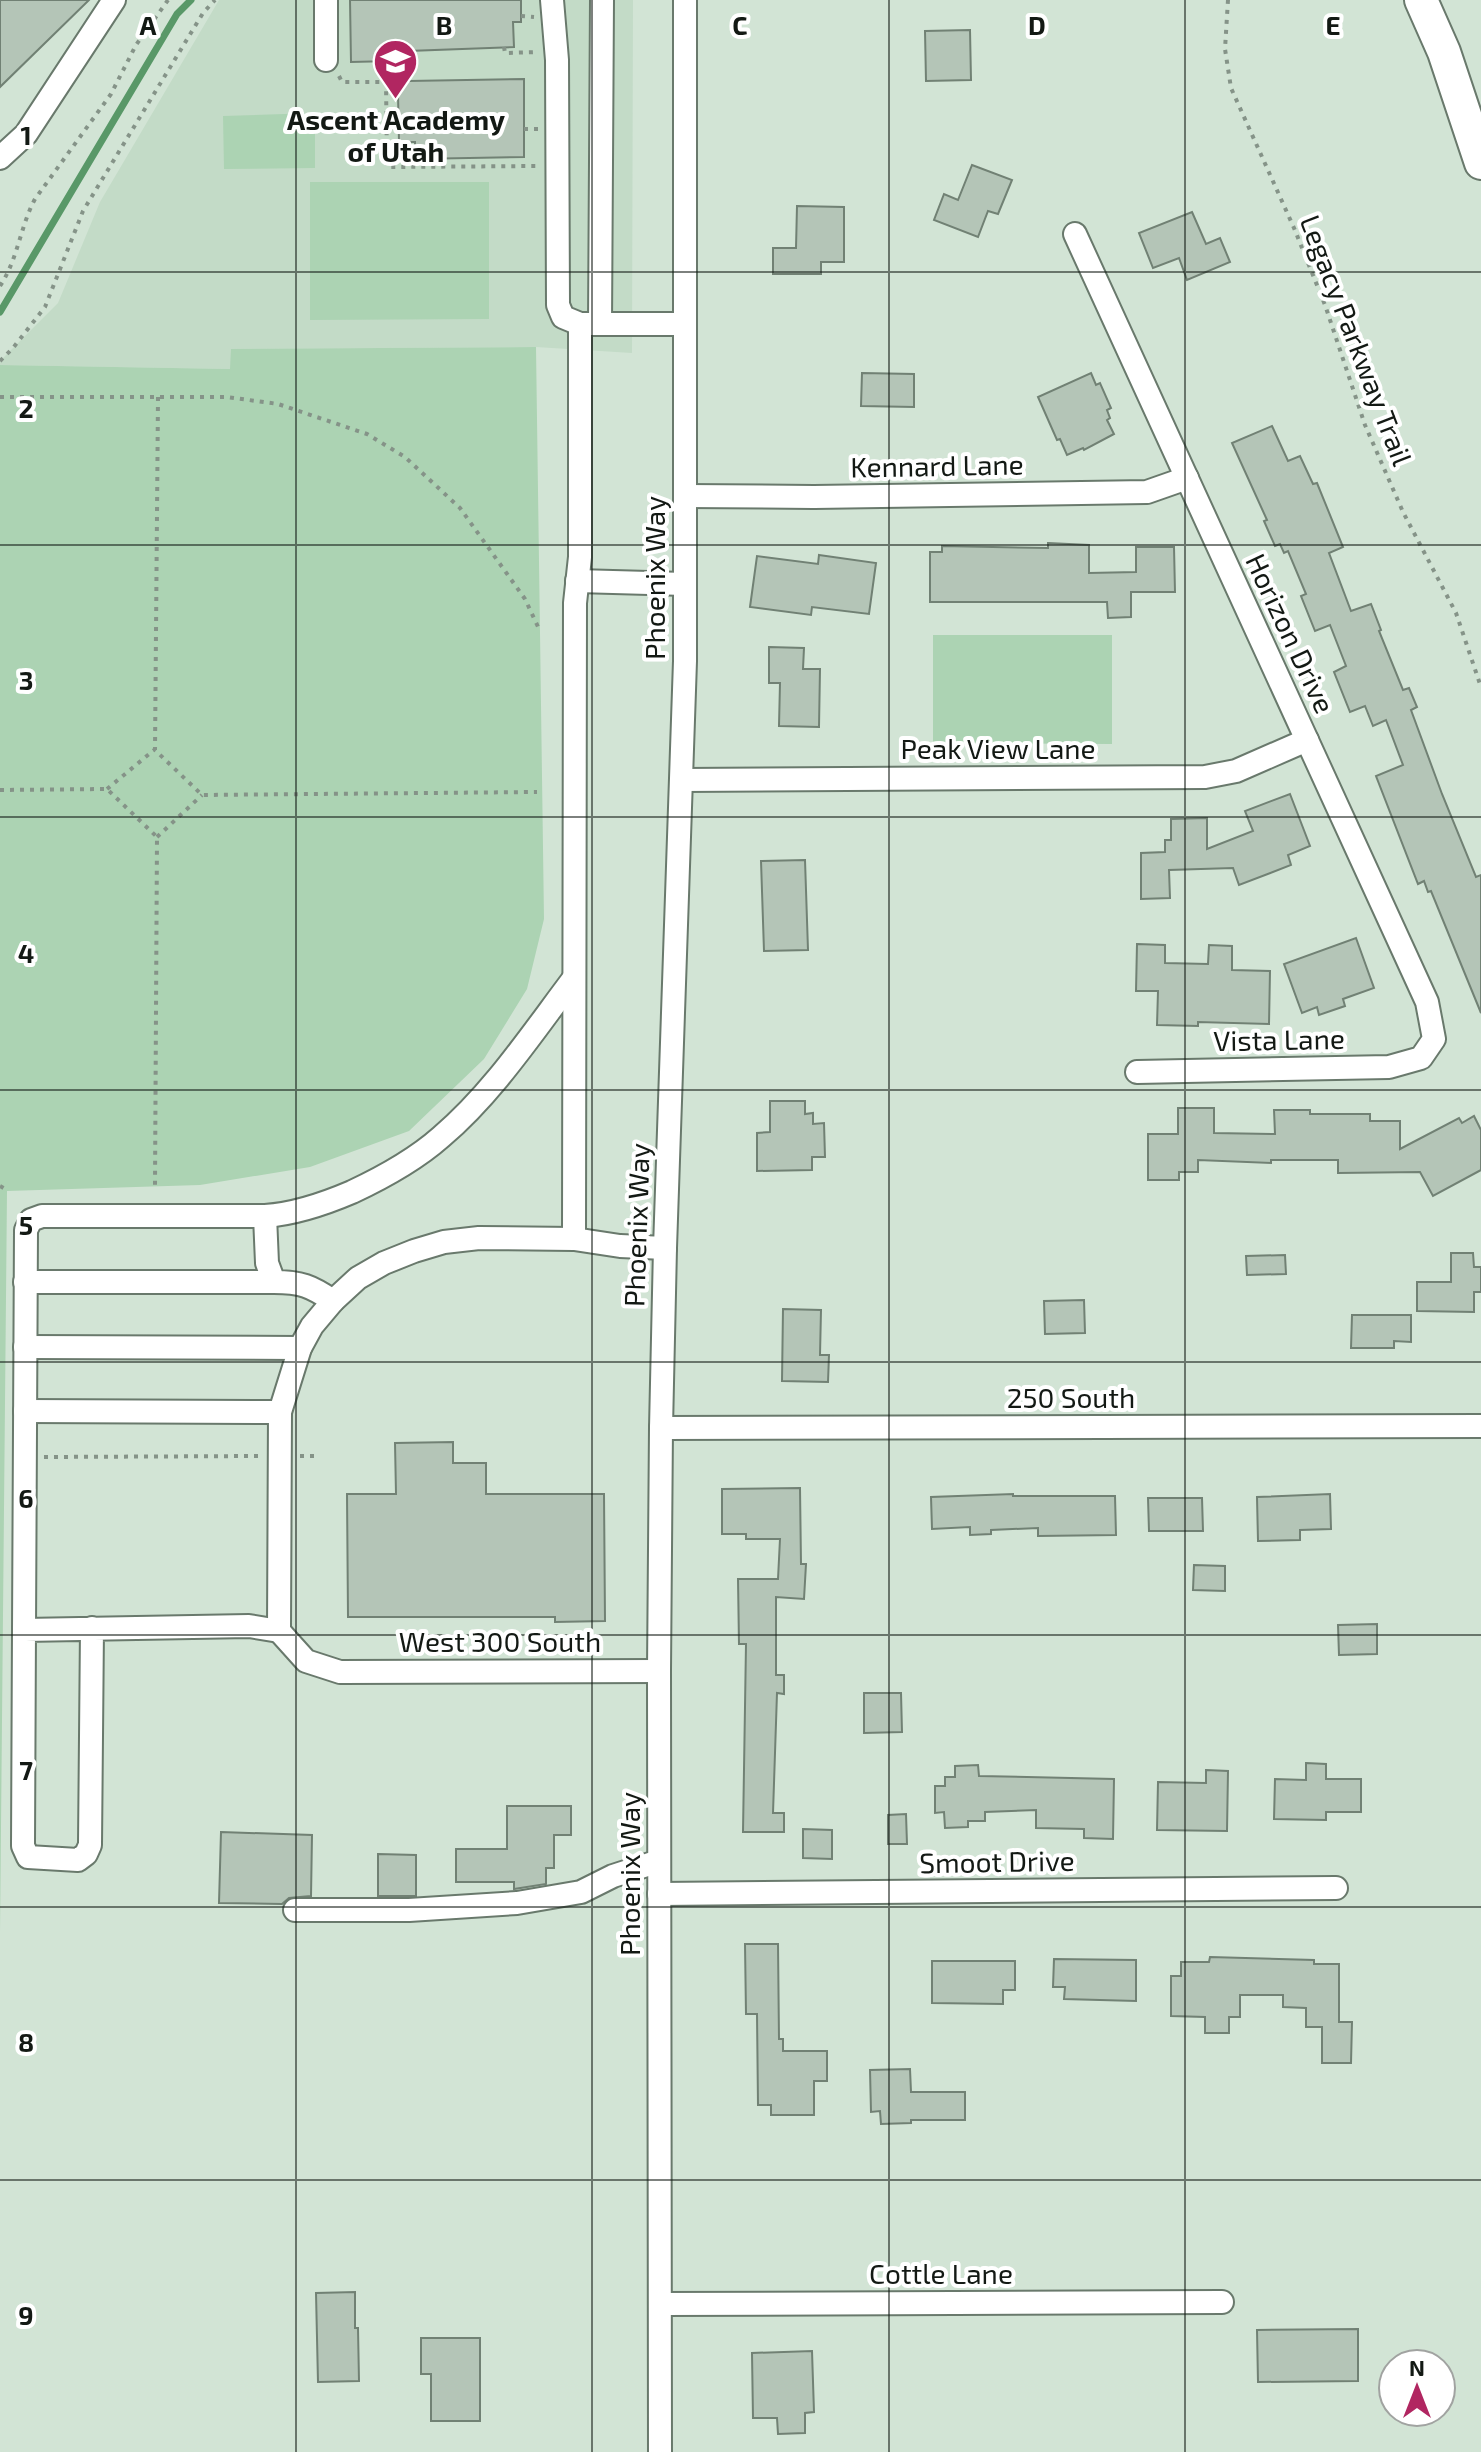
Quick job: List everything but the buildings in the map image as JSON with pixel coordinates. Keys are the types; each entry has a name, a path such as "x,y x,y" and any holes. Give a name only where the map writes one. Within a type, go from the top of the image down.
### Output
{"highway":[{"path":"1421,0 1444,52 1481,163"}],"street":[{"path":"0,158 26,134 114,0"},
{"path":"326,0 331,65"},
{"path":"552,0 557,60 558,305 563,317 590,324 685,324"},
{"path":"574,1239 575,603 580,557 602,0"},
{"name":"Phoenix Way","path":"660,2452 661,1428 682,780 685,0"},
{"name":"Horizon Drive","path":"1075,234 1427,1002 1434,1039 1421,1058"},
{"name":"Kennard Lane","path":"685,496 1147,492 1187,478"},
{"path":"577,581 685,584"},
{"name":"Peak View Lane","path":"682,780 1205,777 1236,771 1307,740"},
{"path":"92,1628 90,1845 86,1854 78,1860 28,1857 23,1846 25,1282 26,1230 31,1220 42,1216 284,1215 337,1199 372,1183 442,1137 488,1089 574,978"},
{"name":"Vista Lane","path":"1137,1072 1389,1067 1421,1058"},
{"path":"265,1216 267,1263 274,1282"},
{"path":"24,1630 249,1626 279,1631 280,1412 300,1348 312,1326 333,1301 358,1278 384,1263 444,1242 479,1238 574,1239 620,1246 665,1248"},
{"path":"25,1282 297,1282 313,1287 333,1301"},
{"path":"25,1347 300,1348"},
{"path":"25,1411 280,1412"},
{"name":"250 South","path":"661,1428 1481,1426"},
{"name":"West 300 South","path":"279,1631 306,1661 340,1672 659,1671"},
{"path":"295,1910 409,1910 517,1903 581,1892 613,1876 659,1861"},
{"name":"Smoot Drive","path":"659,1894 1336,1888"},
{"name":"Cottle Lane","path":"660,2304 1222,2302"}],"path":[{"path":"0,286 10,271 35,199 111,94 136,45 168,0"},
{"path":"0,361 45,307 83,211 203,13 215,0"},
{"name":"Legacy Parkway Trail","path":"1228,0 1225,49 1231,88 1325,305 1365,425 1403,512 1456,613 1481,687"},
{"path":"504,47 505,53 538,52"},
{"path":"331,65 342,82 386,82 387,167 538,166"},
{"path":"524,129 538,129"},
{"path":"0,397 227,397 278,404 367,434 405,457 460,508 525,599 540,631"},
{"path":"158,397 155,750 202,795"},
{"path":"0,790 107,789 155,750"},
{"path":"107,789 157,837 155,1185"},
{"path":"157,837 202,795 537,792"},
{"path":"0,1186 7,1190"},
{"path":"25,1457 314,1456"}],"shaded area":[{"name":"Ascent Academy of Utah","path":"219,0 633,0 632,353 536,347 232,349 231,369 0,365 0,361 58,303 100,202"},
{"path":"315,113 315,168 224,169 223,116"},
{"path":"310,182 489,182 489,319 310,320"},
{"path":"536,347 544,919 527,989 484,1059 409,1131 310,1167 200,1185 7,1191 0,1933 0,365 230,369 231,349"},
{"path":"933,635 1112,635 1112,744 933,743"}],"waterway":[{"path":"0,312 177,14 191,0"}],"place":[{"name":"Ascent Academy of Utah","path":"396,101"}]}
